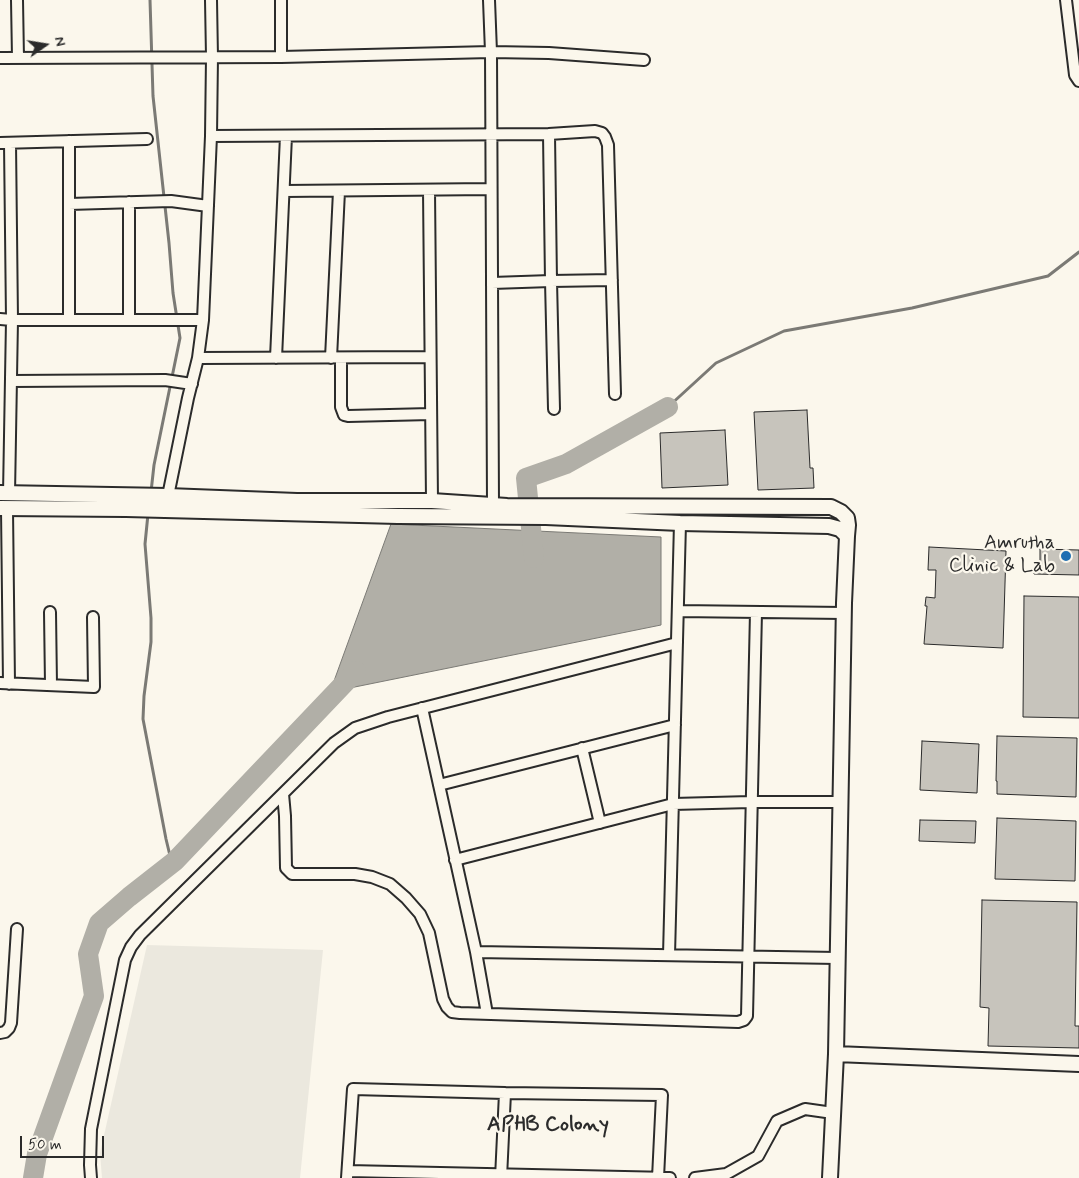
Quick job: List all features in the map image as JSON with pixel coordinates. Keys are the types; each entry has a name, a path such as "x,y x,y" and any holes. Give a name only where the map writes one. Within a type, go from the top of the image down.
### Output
{"street":[{"path":"17,0 18,58"},
{"path":"162,504 198,358 203,320 211,136 211,0"},
{"path":"281,0 281,56"},
{"path":"489,0 491,52 493,505"},
{"path":"1066,0 1076,75 1079,81"},
{"path":"0,58 212,57 491,52 549,53 644,60"},
{"path":"211,136 549,134 595,131 602,133 608,145 615,394"},
{"path":"549,134 554,409"},
{"path":"276,358 286,136"},
{"path":"147,139 5,143 12,320 11,381 4,494 389,515 546,517 830,526 840,529 846,536"},
{"path":"69,141 69,320"},
{"path":"284,191 491,189"},
{"path":"429,190 432,501"},
{"path":"340,191 336,358 341,407 344,415 431,414"},
{"path":"69,204 171,201 208,206"},
{"path":"129,202 129,320"},
{"path":"492,283 612,280"},
{"path":"0,319 203,320"},
{"path":"198,358 430,357"},
{"path":"11,381 170,380 192,384"},
{"path":"162,504 432,501 493,505 832,507 847,518 836,1054 830,1178"},
{"path":"0,693 3,683 4,508 142,503"},
{"path":"669,955 680,522"},
{"path":"678,611 844,613"},
{"path":"50,612 51,685"},
{"path":"282,794 285,816 286,868 292,874 355,874 372,877 390,884 420,914 429,933 443,999 452,1012 738,1022 744,1020 747,1016 756,612"},
{"path":"3,683 94,687 93,617"},
{"path":"91,1178 91,1129 125,960 131,948 140,935 334,743 355,728 388,717 677,643"},
{"path":"422,708 476,952 487,1014"},
{"path":"439,784 675,724"},
{"path":"582,748 600,823"},
{"path":"455,860 673,804 840,802"},
{"path":"0,1033 5,1032 9,1028 11,1022 16,928"},
{"path":"476,952 837,958"},
{"path":"836,1054 1079,1064"},
{"path":"658,1178 662,1095 353,1089 348,1174 658,1178 670,1178"},
{"path":"501,1176 505,1093"},
{"path":"696,1178 726,1174 758,1156 777,1120 805,1109 832,1114"}],"shaded area":[{"path":"391,524 661,537 661,625 330,692"},
{"path":"147,945 323,950 300,1178 102,1178 100,1153"}],"building":[{"path":"807,410 810,468 813,468 814,488 758,490 754,412"},
{"path":"725,430 728,485 662,488 660,433"},
{"path":"929,547 1006,551 1003,648 924,644 926,597 935,598 936,570 928,570"},
{"path":"1040,549 1079,550 1079,575 1034,574 1034,566 1040,566"},
{"path":"1024,596 1079,597 1079,718 1023,717"},
{"path":"997,736 1077,738 1076,797 997,794"},
{"path":"922,741 979,744 977,793 920,790"},
{"path":"997,818 1076,821 1075,881 995,879"},
{"path":"920,820 976,821 975,843 919,841"},
{"path":"982,900 1077,902 1075,1026 1079,1026 1079,1048 988,1046 989,1008 980,1007"}],"waterway":[{"path":"150,0 153,96 173,293 180,338 154,465 151,492"},
{"path":"668,407 716,363 784,331 912,308 1048,276 1079,252"},
{"path":"534,558 526,478 566,464 668,407"},
{"path":"148,514 145,544 151,642 143,719 172,864"},
{"path":"33,1178 37,1154 94,996 88,954 99,923 175,861 356,671"}],"place":[{"name":"Amrutha Clinic & Lab","path":"1066,556"}],"district":[{"name":"APHB Colony","path":"548,1126"}]}
